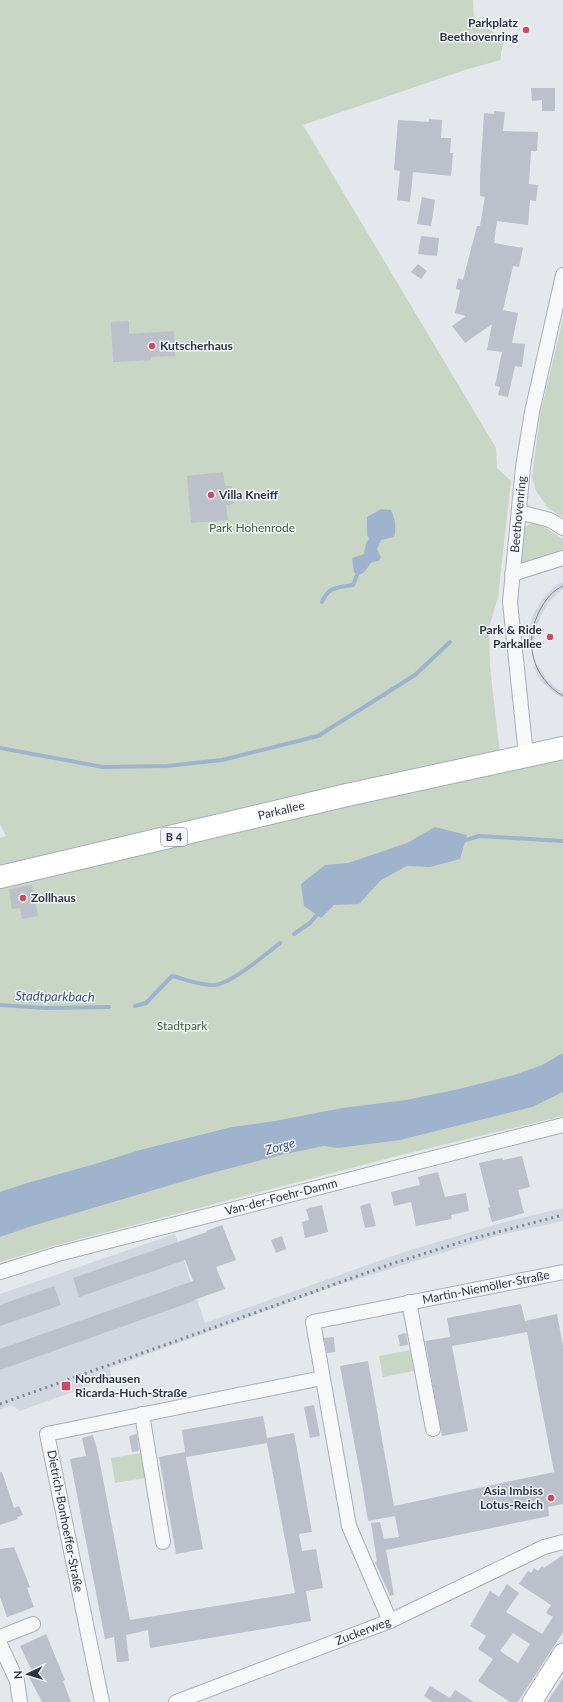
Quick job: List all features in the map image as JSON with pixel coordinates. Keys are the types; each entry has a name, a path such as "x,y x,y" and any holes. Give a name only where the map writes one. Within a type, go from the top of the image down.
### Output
{"main road":[{"name":"Parkallee","path":"0,877 347,795 563,748"}],"street":[{"name":"Beethovenring","path":"526,756 511,623 510,602 512,574 523,467 532,412 563,275"},
{"path":"519,512 550,520 563,528"},
{"path":"512,574 563,558"},
{"name":"Van-der-Foehr-Damm","path":"0,1272 58,1254 563,1125"},
{"name":"Martin-Niemöller-Straße","path":"322,1378 313,1322 563,1272"},
{"name":"Martin-Niemöller-Straße","path":"409,1302 433,1429"},
{"path":"322,1378 349,1526 390,1621"},
{"name":"Dietrich-Bonhoeffer-Straße","path":"102,1702 47,1434 322,1378"},
{"path":"142,1414 162,1542"},
{"name":"Zuckerweg","path":"176,1702 390,1621 544,1547 563,1533"},
{"name":"Zuckerweg","path":"544,1547 563,1542"},
{"path":"0,1636 33,1624"},
{"path":"0,1644 17,1682 20,1702"},
{"path":"532,1702 563,1653"}],"shaded area":[{"path":"563,582 563,589 549,602 541,616 535,631 534,647 528,648 529,631 533,615 543,598 556,585"},
{"path":"538,665 546,678 557,689 563,692 563,698 555,694 540,680 533,666"},
{"path":"563,1208 563,1221 500,1235 338,1285 110,1368 111,1378 20,1411 12,1405 0,1410 0,1294 175,1234 205,1323 404,1252 501,1223"}],"green space":[{"path":"0,0 473,0 474,19 505,40 501,52 501,60 468,69 303,125 496,448 497,468 511,481 498,597 489,628 490,667 502,772 563,759 563,1116 397,1156 50,1247 0,1262 0,838 6,836 0,824"},
{"path":"563,319 563,517 548,508 536,491 532,477 540,415"},
{"path":"538,523 563,539 563,551 528,563 523,563 520,559 523,528 530,524"},
{"path":"410,1350 414,1371 383,1377 379,1356"},
{"path":"141,1453 145,1478 115,1483 111,1458"}],"water":[{"path":"381,509 391,510 395,523 394,537 381,540 377,549 381,557 379,561 372,562 364,572 357,575 354,572 352,558 364,554 366,543 369,539 367,535 367,517"},
{"path":"435,827 467,835 460,859 430,867 407,866 381,880 359,904 334,905 321,918 304,906 301,884 325,865 348,863 407,843"},
{"name":"Zorge","path":"563,1053 563,1092 532,1107 400,1140 338,1148 324,1146 285,1154 208,1174 32,1226 0,1237 0,1192 27,1183 140,1150 232,1127 275,1121 342,1108 406,1100 459,1089 514,1075 542,1065"}],"building":[{"path":"531,88 555,88 555,111 542,111 542,100 532,101"},
{"path":"494,111 505,112 503,131 538,132 537,151 531,151 529,184 538,185 536,201 530,200 528,225 497,221 494,243 523,248 519,267 513,266 503,310 518,313 512,343 525,344 522,367 515,366 508,397 498,395 500,387 495,386 502,352 487,350 492,324 465,343 452,326 466,316 455,313 460,290 456,289 458,278 463,280 477,226 480,226 485,197 480,196 484,113 494,114"},
{"path":"429,119 442,120 441,138 451,138 450,153 453,153 451,176 413,172 410,202 397,200 400,171 394,170 398,120 429,122"},
{"path":"422,197 435,200 431,226 417,224"},
{"path":"421,236 439,238 437,256 418,254"},
{"path":"418,264 427,271 421,279 411,272"},
{"path":"129,321 129,334 174,331 175,356 151,357 151,360 113,362 111,322"},
{"name":"Villa Kneiff","path":"223,472 225,486 232,486 234,504 226,505 228,520 191,523 187,476"},
{"name":"Zollhaus","path":"32,885 38,916 22,919 20,908 12,909 9,889"},
{"path":"522,1156 530,1187 518,1190 524,1213 492,1222 488,1208 490,1207 479,1163 502,1158 503,1160"},
{"path":"438,1172 445,1197 466,1193 469,1211 451,1215 452,1219 416,1226 411,1202 394,1206 391,1192 420,1185 418,1177"},
{"path":"370,1203 376,1226 365,1228 360,1206"},
{"path":"322,1205 328,1232 305,1238 302,1222 309,1220 306,1209"},
{"path":"222,1225 236,1260 216,1267 225,1289 0,1370 0,1349 193,1281 185,1260 79,1297 73,1278 207,1232 206,1231"},
{"path":"282,1236 286,1249 276,1253 271,1240"},
{"path":"54,1286 61,1305 0,1326 0,1305"},
{"path":"521,1304 525,1321 557,1314 563,1346 563,1504 548,1507 549,1516 386,1550 394,1595 390,1596 375,1562 377,1562 371,1523 380,1522 384,1539 399,1537 395,1516 368,1521 340,1366 368,1361 394,1506 554,1472 527,1332 452,1346 468,1431 442,1436 425,1341 450,1337 447,1318"},
{"path":"406,1333 408,1345 400,1346 398,1335"},
{"path":"334,1337 335,1352 327,1353 324,1338"},
{"path":"314,1405 320,1436 310,1438 304,1407"},
{"path":"263,1416 267,1438 294,1433 312,1532 299,1534 302,1551 316,1549 323,1588 306,1591 311,1621 150,1648 148,1630 126,1635 129,1661 117,1662 114,1637 105,1639 70,1459 86,1456 82,1438 93,1435 98,1453 130,1620 295,1593 267,1443 186,1457 203,1549 176,1554 159,1457 185,1452 182,1430"},
{"path":"137,1434 139,1451 132,1452 129,1436"},
{"path":"0,1472 2,1472 14,1508 19,1506 23,1515 17,1517 18,1519 0,1525"},
{"path":"14,1547 30,1587 27,1588 34,1607 7,1617 0,1597 0,1549"},
{"path":"563,1555 563,1632 518,1702 510,1702 478,1681 493,1659 478,1649 486,1636 470,1626 490,1591 499,1597 507,1584 519,1593 506,1612 542,1634 553,1617 546,1613 551,1605 519,1584 528,1571 531,1573 534,1568 538,1571 542,1566 544,1568","holes":["513,1633 530,1644 518,1663 500,1651"]},
{"path":"46,1634 65,1680 63,1681 71,1702 42,1702 28,1675 33,1673 20,1646"},
{"path":"563,1678 563,1702 547,1702"},
{"path":"430,1686 450,1698 455,1690 474,1702 433,1702 424,1696"}],"waterway":[{"path":"322,602 331,590 338,587 353,585 357,575"},
{"path":"0,748 103,767 167,766 222,760 318,736 415,675 450,642"},
{"name":"Stadtparkbach","path":"463,841 479,836 563,841"},
{"name":"Stadtparkbach","path":"294,934 310,923 320,911"},
{"name":"Stadtparkbach","path":"135,1006 146,1003 172,976 210,985 222,983 239,974 280,943"},
{"name":"Stadtparkbach","path":"0,1005 46,1008 109,1007"}],"tram line":[{"path":"563,586 556,590 544,603 535,622 532,634 534,658 538,669 552,688 563,696"}],"railway":[{"path":"0,1404 391,1264 471,1239 563,1215"}],"place":[{"name":"Parkplatz Beethovenring","path":"526,30"},
{"name":"Kutscherhaus","path":"152,346"},
{"name":"Villa Kneiff","path":"211,495"},
{"name":"Park & Ride Parkallee","path":"550,637"},
{"name":"Zollhaus","path":"23,898"},
{"name":"Nordhausen Ricarda-Huch-Straße","path":"66,1386"},
{"name":"Asia Imbiss Lotus-Reich","path":"551,1498"}],"park label":[{"name":"Park Hohenrode","path":"252,528"},
{"name":"Stadtpark","path":"182,1026"}]}
